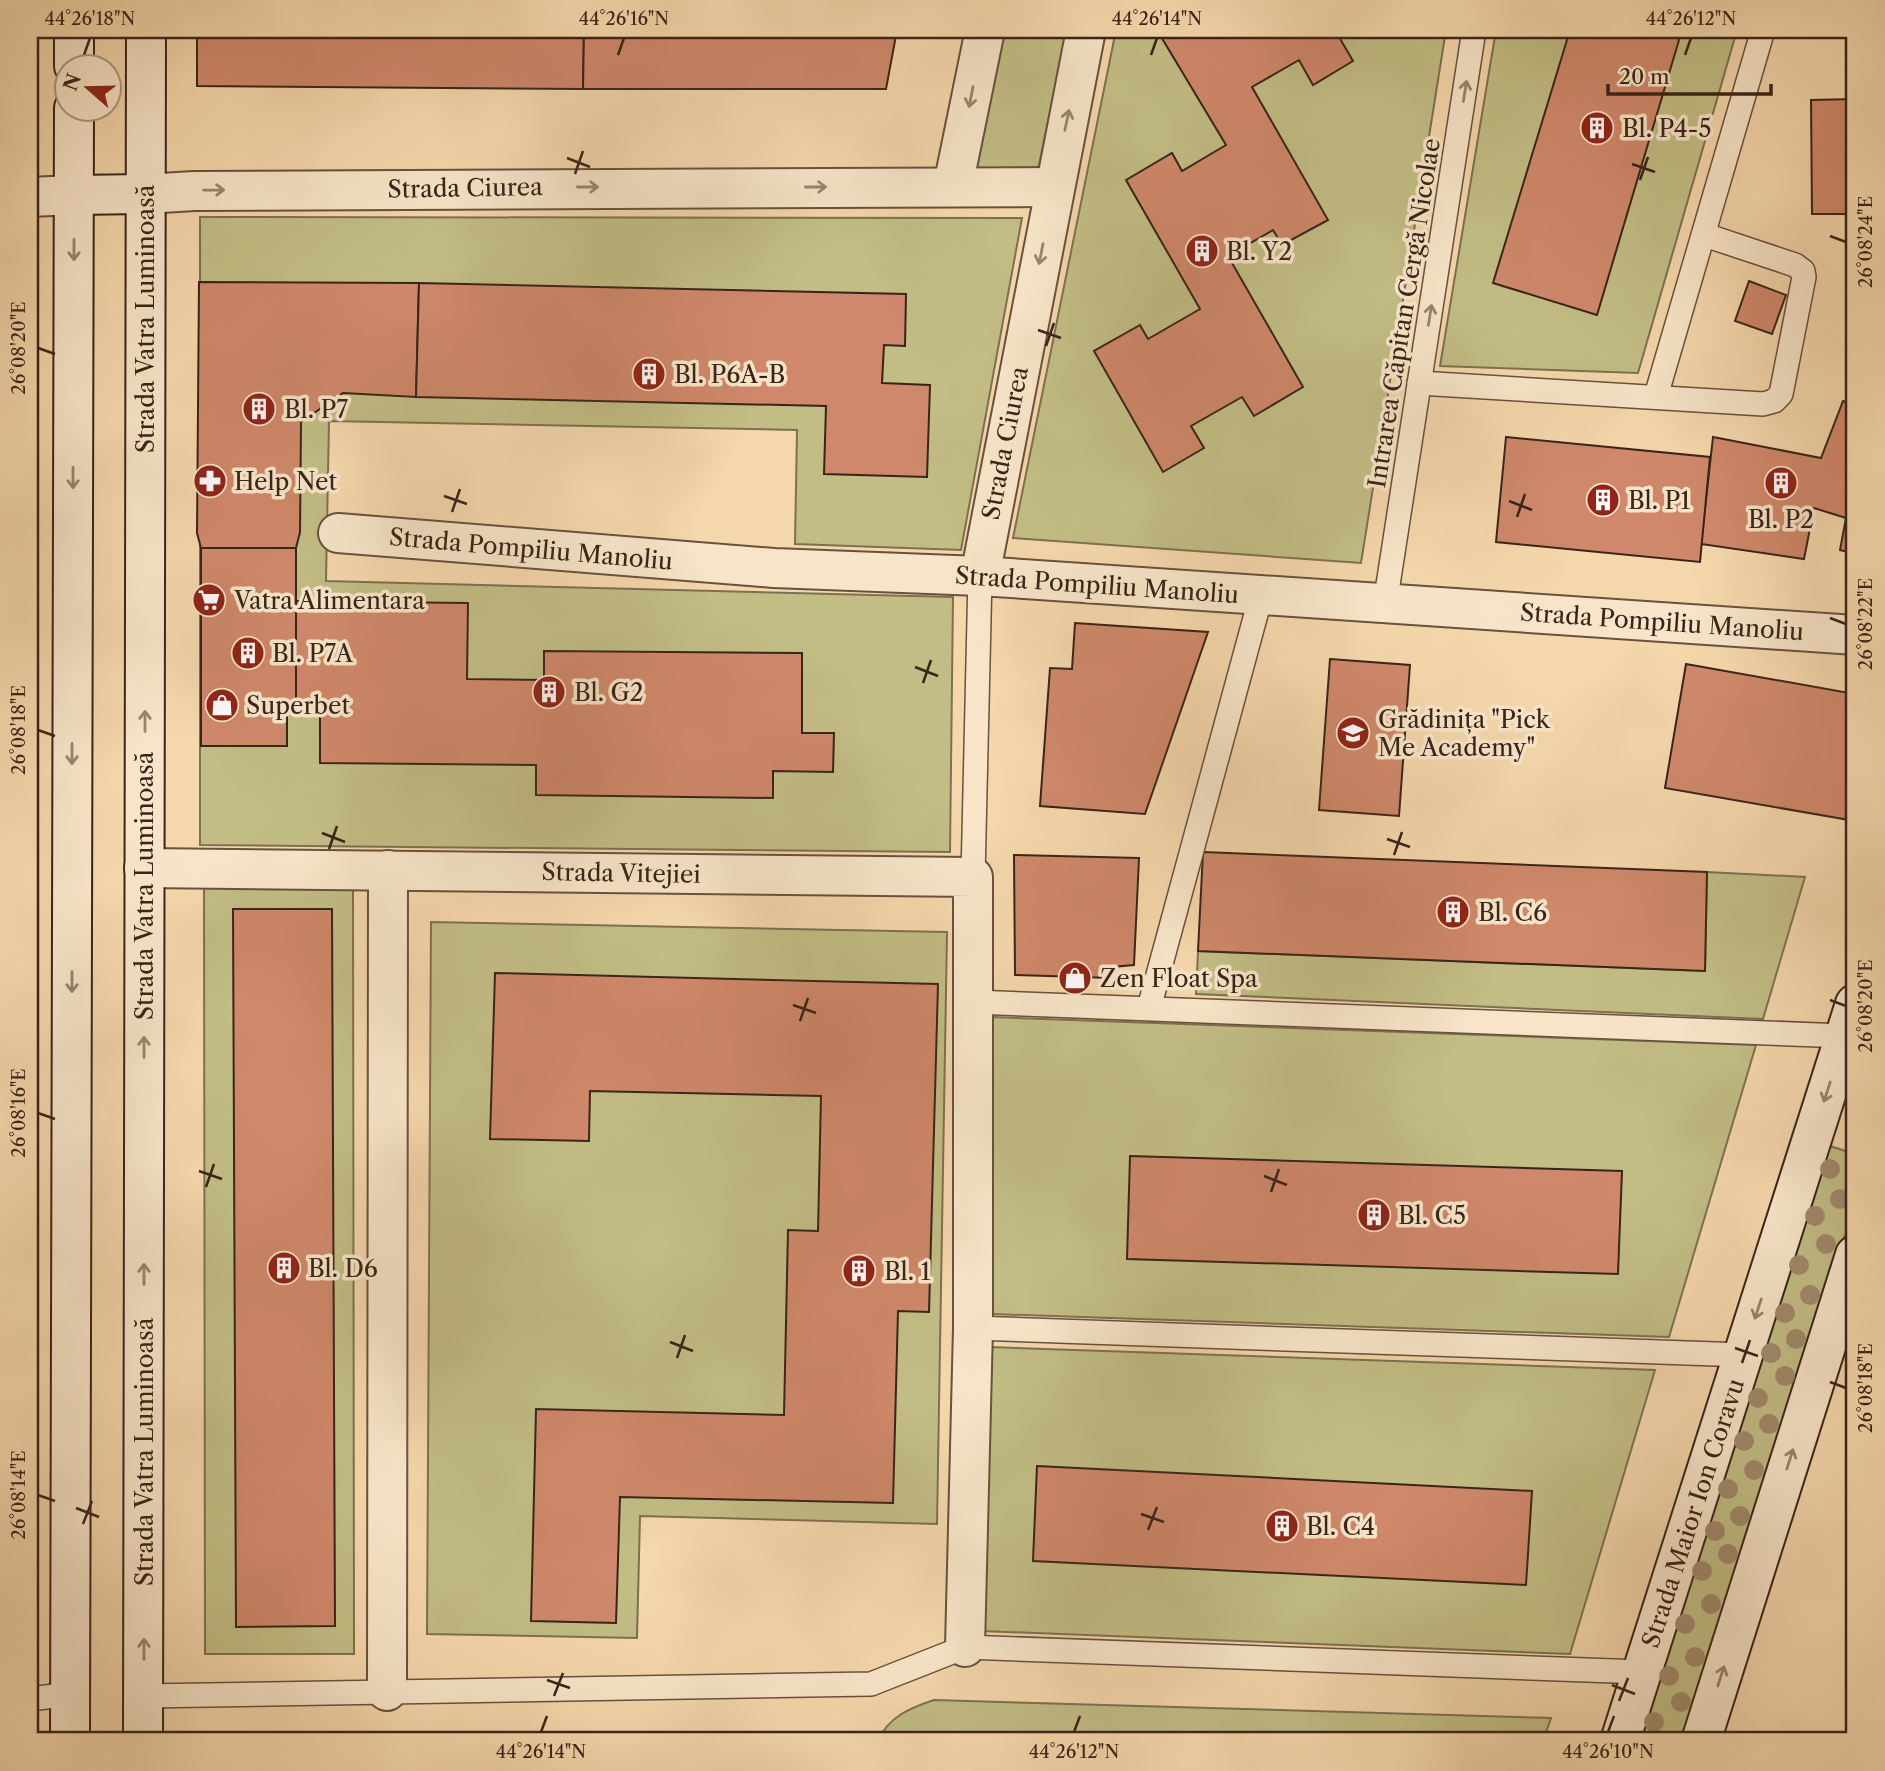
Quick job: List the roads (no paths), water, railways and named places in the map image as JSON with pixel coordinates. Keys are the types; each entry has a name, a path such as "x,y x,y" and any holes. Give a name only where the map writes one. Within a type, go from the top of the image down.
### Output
{"street":[{"path":"74,30 74,52"},
{"name":"Strada Vatra Luminoasă","path":"143,1741 146,30"},
{"path":"953,186 985,30"},
{"name":"Strada Ciurea","path":"980,576 1086,30"},
{"path":"70,1741 74,122"},
{"name":"Strada Ciurea","path":"30,197 235,190 1054,187"},
{"name":"Strada Pompiliu Manoliu","path":"338,533 774,568 980,576 1855,635"},
{"name":"Strada Vitejiei","path":"144,867 974,877"},
{"path":"387,1691 388,870"},
{"path":"965,1647 972,1328 974,877"},
{"name":"Strada Maior Ion Coravu","path":"1620,1741 1852,1026"},
{"path":"1701,1741 1855,1255"}],"lane":[{"name":"Intrarea Căpitan Cergă Nicolae","path":"1385,604 1474,30"},
{"path":"1656,396 1763,30"},
{"path":"1419,383 1763,404 1774,401 1781,394 1803,271 1795,265 1704,235"},
{"path":"974,877 980,576"},
{"path":"1149,1008 1261,596"},
{"path":"974,1002 1852,1026"},
{"path":"972,1328 1744,1355"},
{"path":"144,1696 871,1684 965,1647 1642,1672"},
{"path":"30,1699 70,1694"}],"place":[{"name":"Bl. P4-5","path":"1597,128"},
{"name":"Bl. Y2","path":"1202,251"},
{"name":"Bl. P6A-B","path":"649,374"},
{"name":"Bl. P7","path":"259,409"},
{"name":"Help Net","path":"210,481"},
{"name":"Bl. P2","path":"1781,483"},
{"name":"Bl. P1","path":"1603,500"},
{"name":"Vatra Alimentara","path":"209,600"},
{"name":"Bl. P7A","path":"248,653"},
{"name":"Bl. G2","path":"549,692"},
{"name":"Superbet","path":"222,705"},
{"name":"Grădinița \"Pick Me Academy\"","path":"1353,733"},
{"name":"Bl. C6","path":"1453,912"},
{"name":"Zen Float Spa","path":"1075,978"},
{"name":"Bl. C5","path":"1374,1215"},
{"name":"Bl. D6","path":"284,1268"},
{"name":"Bl. 1","path":"859,1271"},
{"name":"Bl. C4","path":"1282,1526"}]}
